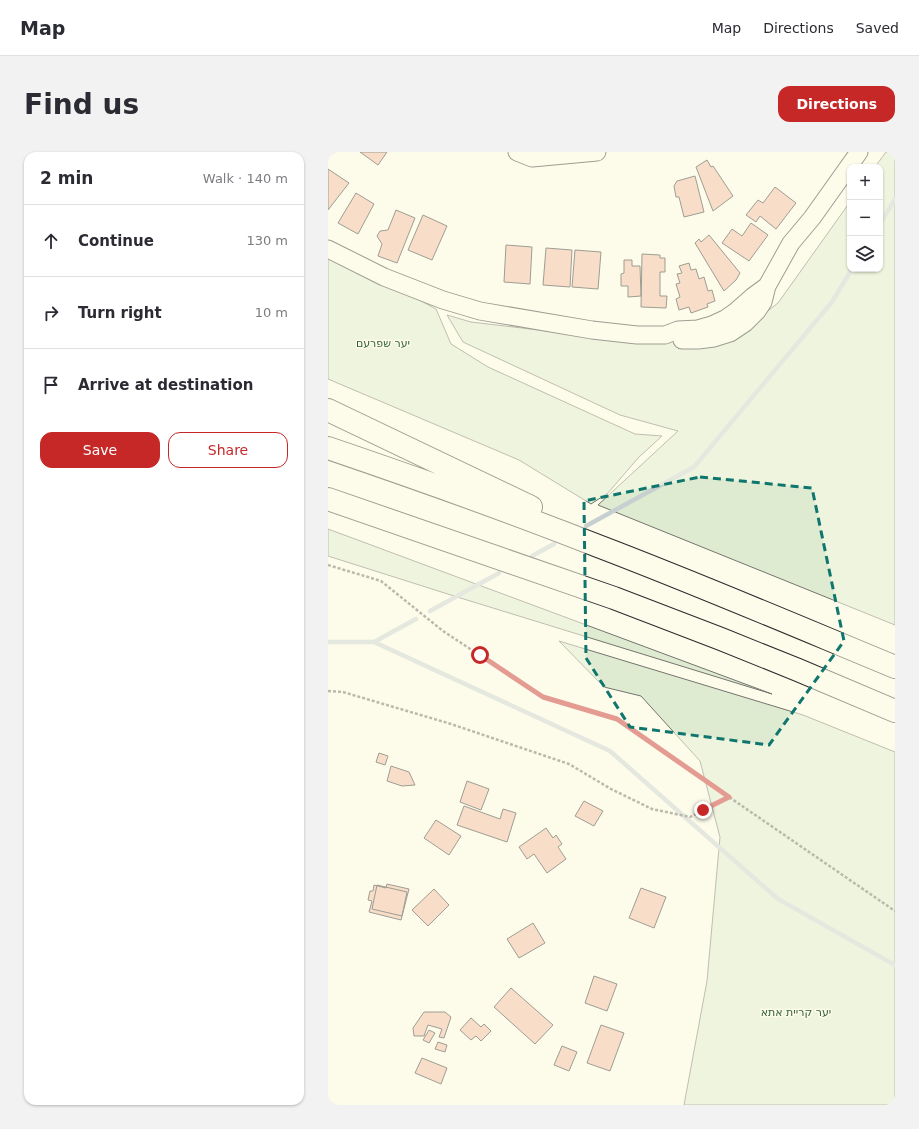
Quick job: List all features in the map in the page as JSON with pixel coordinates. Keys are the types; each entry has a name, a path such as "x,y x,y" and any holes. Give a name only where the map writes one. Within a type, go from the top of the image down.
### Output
{"highway":[{"path":"328,410 686,580"},
{"path":"328,448 590,542 686,580 895,667"},
{"path":"328,500 614,598 749,650 895,711"}],"street":[{"path":"517,152 532,158 597,152"},
{"path":"328,249 384,277 443,300 480,311 592,330 637,335 665,335 678,330 698,329 725,319 767,286 791,243 812,218 859,152"}],"path":[{"path":"328,565 381,581 443,631 543,697 617,719 895,911"},
{"path":"328,691 344,692 451,724 569,764 611,789 652,809 690,817 729,797"}],"highlighted area":[{"path":"700,477 812,488 844,641 769,745 630,727 586,658 584,501"}],"green space":[{"path":"886,152 895,152 895,625 598,505 678,431 620,415 463,342 447,315 471,322 615,339 727,342 778,303 847,206 847,272 883,272 883,164 877,164"},
{"name":"יער שפרעם","path":"328,251 436,309 451,344 488,367 635,434 662,436 638,458 608,493 591,504 519,460 328,379"},
{"path":"328,529 772,694 328,556"},
{"name":"יער קריית אתא","path":"559,641 803,715 895,752 895,1105 684,1105 707,981 720,837 700,761 641,696 604,687"}],"building":[{"path":"360,152 387,152 378,165"},
{"path":"707,160 711,167 713,166 733,196 713,211 696,167"},
{"path":"328,169 349,183 328,210"},
{"path":"695,176 704,212 684,217 679,197 676,197 674,186 677,181"},
{"path":"775,187 796,203 776,229 760,216 756,222 746,215 758,200 763,203"},
{"path":"356,193 374,204 358,234 338,223"},
{"path":"396,210 415,218 397,263 378,256 382,244 377,236 380,231 388,230"},
{"path":"423,215 447,226 432,260 408,250"},
{"path":"751,223 768,235 749,261 722,243 732,229 742,236"},
{"path":"709,235 740,273 736,280 724,291 695,243 699,239 701,242"},
{"path":"506,245 532,247 530,284 504,282"},
{"path":"546,248 572,250 570,287 543,285"},
{"path":"575,250 601,252 598,289 572,287"},
{"path":"642,254 660,255 660,258 665,258 665,272 660,272 660,296 667,296 666,308 641,307"},
{"path":"624,260 632,260 632,266 640,266 641,296 628,297 628,286 621,286 621,274 624,273"},
{"path":"689,263 691,270 696,269 699,279 704,277 708,291 712,290 715,301 707,304 708,307 691,313 689,307 679,310 676,299 680,297 676,284 680,283 677,274 682,273 679,266"},
{"path":"379,753 388,756 385,765 376,762"},
{"path":"391,766 409,772 415,785 402,786 387,781"},
{"path":"467,781 489,789 481,810 460,802"},
{"path":"584,801 603,811 594,826 575,816"},
{"path":"464,806 500,819 503,809 516,813 507,842 457,825"},
{"path":"436,820 461,836 449,855 424,838"},
{"path":"546,828 553,838 556,835 562,844 558,847 566,859 547,873 534,854 527,859 519,847"},
{"path":"387,884 409,889 401,920 369,912 372,901 368,900 370,891 373,891 374,885 386,888"},
{"path":"377,885 407,892 402,916 372,909"},
{"path":"641,888 666,897 654,928 629,918"},
{"path":"434,889 449,905 428,926 412,910"},
{"path":"533,923 545,943 519,958 507,939"},
{"path":"594,976 617,984 607,1011 585,1003"},
{"path":"511,988 553,1025 535,1044 494,1007"},
{"path":"424,1012 445,1012 451,1017 444,1038 439,1037 442,1029 428,1025 424,1036 414,1036 413,1028"},
{"path":"471,1018 481,1027 484,1024 491,1031 481,1041 476,1036 471,1040 460,1030"},
{"path":"601,1025 624,1033 610,1071 587,1063"},
{"path":"429,1030 435,1033 429,1043 423,1040"},
{"path":"438,1042 447,1045 445,1052 435,1049"},
{"path":"562,1046 577,1052 569,1071 554,1065"},
{"path":"422,1058 447,1068 441,1084 415,1073"}],"waterway":[{"path":"883,219 895,199"},
{"path":"586,526 694,467 832,302 850,272"},
{"path":"532,556 554,544"},
{"path":"430,611 499,573"},
{"path":"374,642 416,619"},
{"path":"328,642 374,642 610,751 778,899 895,965"}],"route":[{"path":"480,655 543,697 617,719 729,797 703,810"}]}
